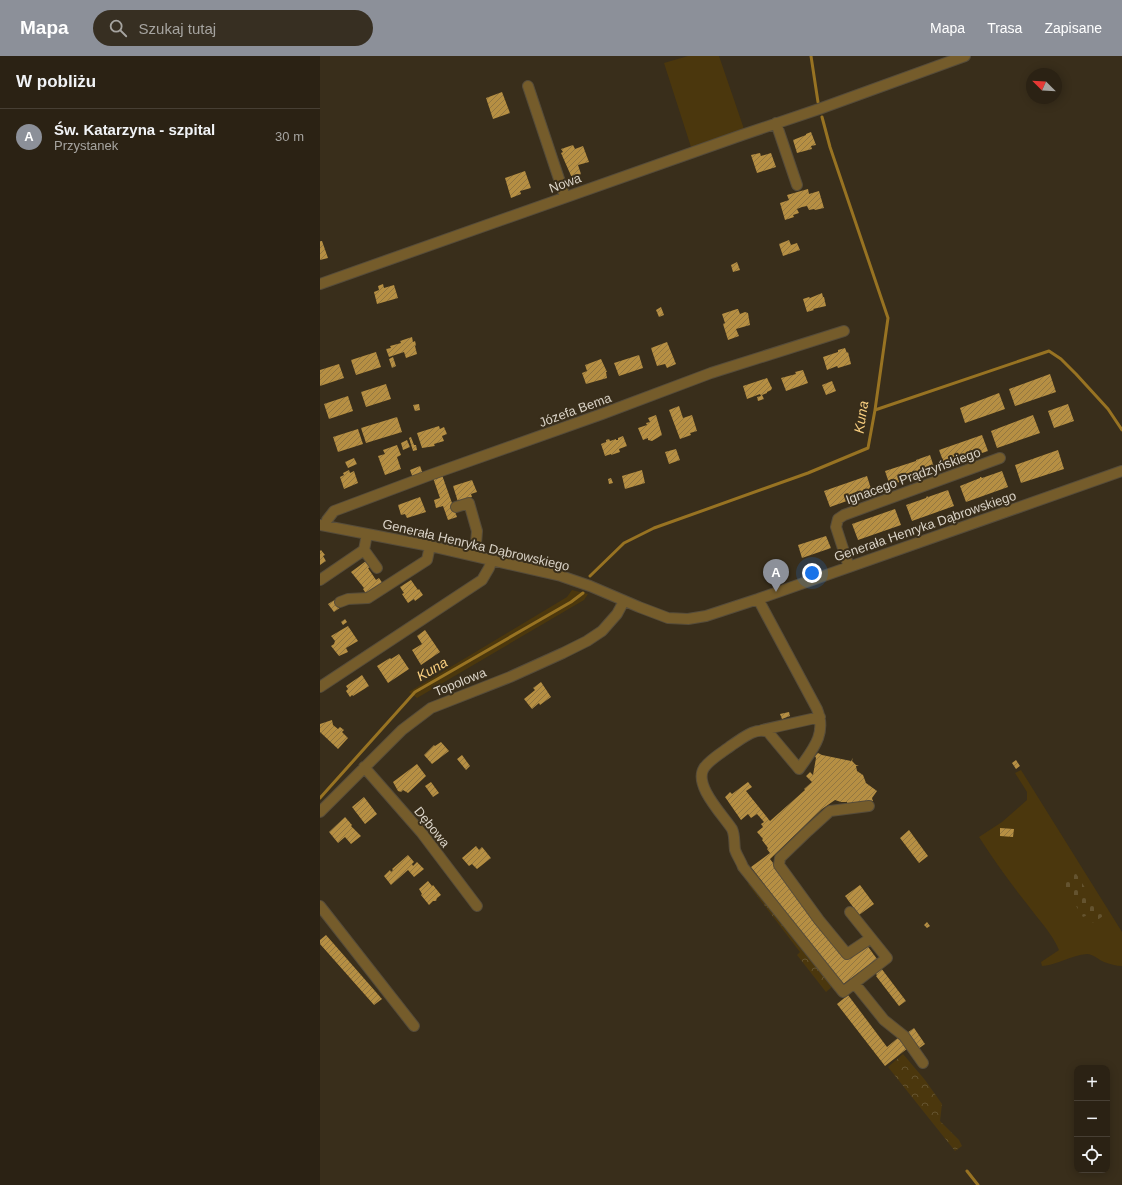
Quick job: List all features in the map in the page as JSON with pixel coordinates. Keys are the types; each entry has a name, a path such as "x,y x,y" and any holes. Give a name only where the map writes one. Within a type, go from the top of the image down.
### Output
{"street":[{"name":"Nowa","path":"320,284 819,109 965,56"},
{"path":"528,86 565,197"},
{"path":"776,123 797,185"},
{"name":"Józefa Bema","path":"323,525 334,511 430,475 595,417 711,373 844,331"},
{"name":"Ignacego Prądzyńskiego","path":"849,567 836,527 838,519 844,515 1000,458"},
{"name":"Generała Henryka Dąbrowskiego","path":"323,525 430,546 568,578 663,617 688,619 706,616 758,599 1122,471"},
{"path":"456,507 469,503 477,531 475,556"},
{"path":"320,580 364,550 367,534"},
{"path":"340,602 348,599 368,598 382,590 428,560 430,546"},
{"path":"364,550 377,568"},
{"path":"320,687 482,580 492,560"},
{"path":"758,599 807,690 820,717 822,725 818,741 799,769 768,732 762,730"},
{"name":"Topolowa","path":"320,812 402,730 431,708 517,674 563,653 602,631 617,614 624,601"},
{"path":"820,717 756,731 747,735 709,762 702,773 701,778 705,792 733,831 736,852 743,866 843,992 888,958 850,912"},
{"name":"Dębowa","path":"364,767 421,832 477,906"},
{"path":"869,806 830,811 780,858 779,865 819,920 847,954 871,938"},
{"path":"320,906 414,1026"},
{"path":"855,984 884,1020 904,1036 923,1063"}],"green space":[{"path":"688,56 719,56 744,129 691,147 664,63"},
{"path":"572,590 588,594 584,600 417,698 409,692 567,597"},
{"path":"1021,770 1122,932 1122,966 1104,962 1087,954 1042,966 1041,962 1059,950 1053,938 1008,880 979,837 1002,822 1027,800 1027,792 1015,773"},
{"path":"1075,872 1103,916 1093,923 1088,915 1083,917 1061,882"},
{"path":"752,881 834,985 826,992 797,955 800,952 748,884"},
{"path":"903,1054 925,1080 942,1104 940,1121 959,1140 962,1146 955,1151 888,1067"}],"building":[{"path":"502,92 510,113 493,119 486,98"},
{"path":"811,132 816,145 811,146 812,149 797,153 793,140"},
{"path":"573,145 575,149 583,146 589,162 578,165 581,174 572,178 561,153 563,152 561,149"},
{"path":"760,153 761,156 771,153 776,167 757,173 751,155"},
{"path":"525,171 531,188 520,191 521,194 511,198 505,178"},
{"path":"808,189 809,194 819,191 824,208 809,210 807,206 802,207 797,209 799,213 793,215 794,217 785,220 780,203 789,200 787,195"},
{"path":"789,240 791,245 797,243 800,250 783,256 779,244"},
{"path":"320,241 322,241 328,258 320,260"},
{"path":"737,262 740,270 733,272 731,265"},
{"path":"383,284 384,288 394,285 398,298 377,304 374,292 379,290 378,286"},
{"path":"822,293 826,306 807,312 803,299"},
{"path":"661,307 664,315 659,317 656,310"},
{"path":"738,309 740,314 745,312 748,313 750,325 736,329 739,336 728,340 723,324 725,323 722,314"},
{"path":"412,337 413,342 415,341 417,354 406,358 404,352 389,357 386,349 391,348 390,346 401,343 400,341"},
{"path":"667,342 676,364 667,368 665,364 657,366 651,348"},
{"path":"845,348 847,353 848,352 851,364 838,368 837,366 827,370 823,357"},
{"path":"376,352 381,367 356,375 351,360"},
{"path":"639,355 643,368 619,376 614,363"},
{"path":"393,357 396,366 392,368 389,359"},
{"path":"601,359 607,372 607,378 586,384 582,373 587,371 585,365"},
{"path":"339,364 344,378 320,386 320,370"},
{"path":"803,370 808,383 786,391 781,378 796,374 795,372"},
{"path":"1050,374 1056,392 1015,406 1009,389"},
{"path":"767,378 772,388 767,393 762,395 764,399 758,401 757,397 761,396 760,394 747,399 743,386"},
{"path":"832,381 836,391 826,395 822,385"},
{"path":"386,384 391,399 366,407 361,392"},
{"path":"999,393 1005,409 965,423 960,408"},
{"path":"348,396 353,411 329,419 324,404"},
{"path":"419,404 420,410 415,411 413,405"},
{"path":"1068,404 1074,421 1054,428 1048,411"},
{"path":"679,406 683,418 692,415 697,431 680,439 669,410"},
{"path":"656,415 662,435 652,441 648,440 648,438 643,440 638,428 647,425 646,423 650,422 648,418"},
{"path":"1033,415 1040,433 997,448 991,431"},
{"path":"397,417 402,432 366,443 361,428"},
{"path":"439,426 440,429 444,427 447,434 442,436 444,441 434,444 435,446 422,448 417,433"},
{"path":"358,429 363,444 338,452 333,437"},
{"path":"982,435 988,451 967,458 968,460 966,459 945,466 939,450"},
{"path":"623,436 627,446 619,449 620,452 605,456 601,444 609,439 610,441 616,439 618,440 618,438"},
{"path":"411,437 417,450 413,451 409,438"},
{"path":"407,440 410,447 403,450 401,443"},
{"path":"397,445 401,455 397,457 401,469 385,475 378,456 385,454 383,450"},
{"path":"676,449 680,460 669,464 665,452"},
{"path":"1058,450 1064,469 1021,483 1015,465"},
{"path":"930,455 935,470 921,475 920,473 890,486 885,471"},
{"path":"354,458 357,464 348,468 345,462"},
{"path":"420,466 423,474 413,478 410,470"},
{"path":"349,470 350,473 354,471 358,483 344,489 340,477 344,475 343,473"},
{"path":"642,470 645,483 625,489 622,476"},
{"path":"1002,471 1008,487 966,502 960,486 980,477 982,478"},
{"path":"442,475 457,517 448,520 443,506 436,508 434,500 440,498 433,478"},
{"path":"867,476 872,492 830,507 824,491"},
{"path":"611,478 613,483 609,484 608,479"},
{"path":"472,480 477,492 471,494 472,497 458,502 453,486"},
{"path":"948,490 954,506 912,521 906,505 926,498 927,496 928,497"},
{"path":"420,497 426,512 407,518 405,514 401,515 398,505"},
{"path":"895,509 901,525 858,540 852,524"},
{"path":"826,536 831,548 802,558 798,545"},
{"path":"321,550 325,555 323,556 326,561 320,565 320,551"},
{"path":"366,561 370,567 368,568 376,580 379,578 383,584 367,595 363,589 364,588 351,572"},
{"path":"411,580 423,595 415,601 414,599 408,603 402,594 404,593 400,587"},
{"path":"336,599 341,607 334,612 328,604"},
{"path":"345,619 347,622 343,625 341,622"},
{"path":"348,626 358,641 346,648 348,652 339,656 331,646 335,641 331,636"},
{"path":"425,630 440,652 421,665 412,650 422,644 417,636"},
{"path":"399,654 409,669 388,683 377,666"},
{"path":"362,675 369,686 350,697 346,691 348,689 346,686"},
{"path":"541,682 551,697 540,705 539,703 532,709 524,699 535,690 533,688"},
{"path":"789,712 790,716 782,719 780,714"},
{"path":"332,720 333,725 338,729 340,727 344,730 342,732 348,738 338,749 320,732 320,724"},
{"path":"441,742 449,751 432,764 424,755 434,745 435,746"},
{"path":"818,753 851,761 853,758 852,761 856,765 859,765 856,766 857,771 863,775 866,783 877,791 872,798 873,801 863,801 864,805 847,805 847,802 835,800 822,809 770,859 846,960 866,944 877,959 842,985 751,867 770,853 762,840 763,839 757,832 763,827 761,824 764,822 757,814 751,818 748,814 741,820 725,797 730,792 732,794 748,782 752,787 746,791 770,821 812,782 806,776 810,772 813,775 816,758 815,756"},
{"path":"462,755 470,766 466,770 457,759"},
{"path":"1016,760 1020,766 1016,769 1012,763"},
{"path":"417,764 426,776 408,793 403,790 401,792 398,791 393,782"},
{"path":"431,782 439,793 433,797 425,786"},
{"path":"364,797 377,814 365,824 352,807"},
{"path":"345,817 352,825 351,826 361,836 351,844 345,837 338,843 329,832"},
{"path":"1000,828 1014,829 1013,837 1000,836"},
{"path":"909,830 928,856 919,863 900,838"},
{"path":"476,846 479,850 482,847 491,858 477,869 472,864 469,866 462,858"},
{"path":"408,855 414,862 412,864 413,866 417,862 424,869 414,877 408,870 391,885 384,876 390,870 391,872 393,870 392,869"},
{"path":"428,881 441,895 436,901 433,901 429,905 421,895 422,894 419,889"},
{"path":"860,885 874,904 859,915 845,896"},
{"path":"927,922 930,926 927,928 924,925"},
{"path":"326,935 382,999 374,1005 320,944 320,940"},
{"path":"881,968 906,1001 899,1006 876,976 877,975 875,973"},
{"path":"848,995 887,1047 899,1037 908,1048 885,1066 837,1004"},
{"path":"914,1028 925,1044 918,1049 907,1033"}],"waterway":[{"name":"Kuna","path":"811,56 818,102"},
{"name":"Kuna","path":"590,576 624,543 654,528 808,473 868,448 888,318 830,147 822,117"},
{"path":"875,410 1049,351 1061,359 1076,374 1108,409 1122,430"},
{"name":"Kuna","path":"320,798 415,692 571,602 583,593"},
{"path":"967,1171 978,1185"}],"place":[{"name":"Św. Katarzyna - szpital","path":"776,592"}]}
